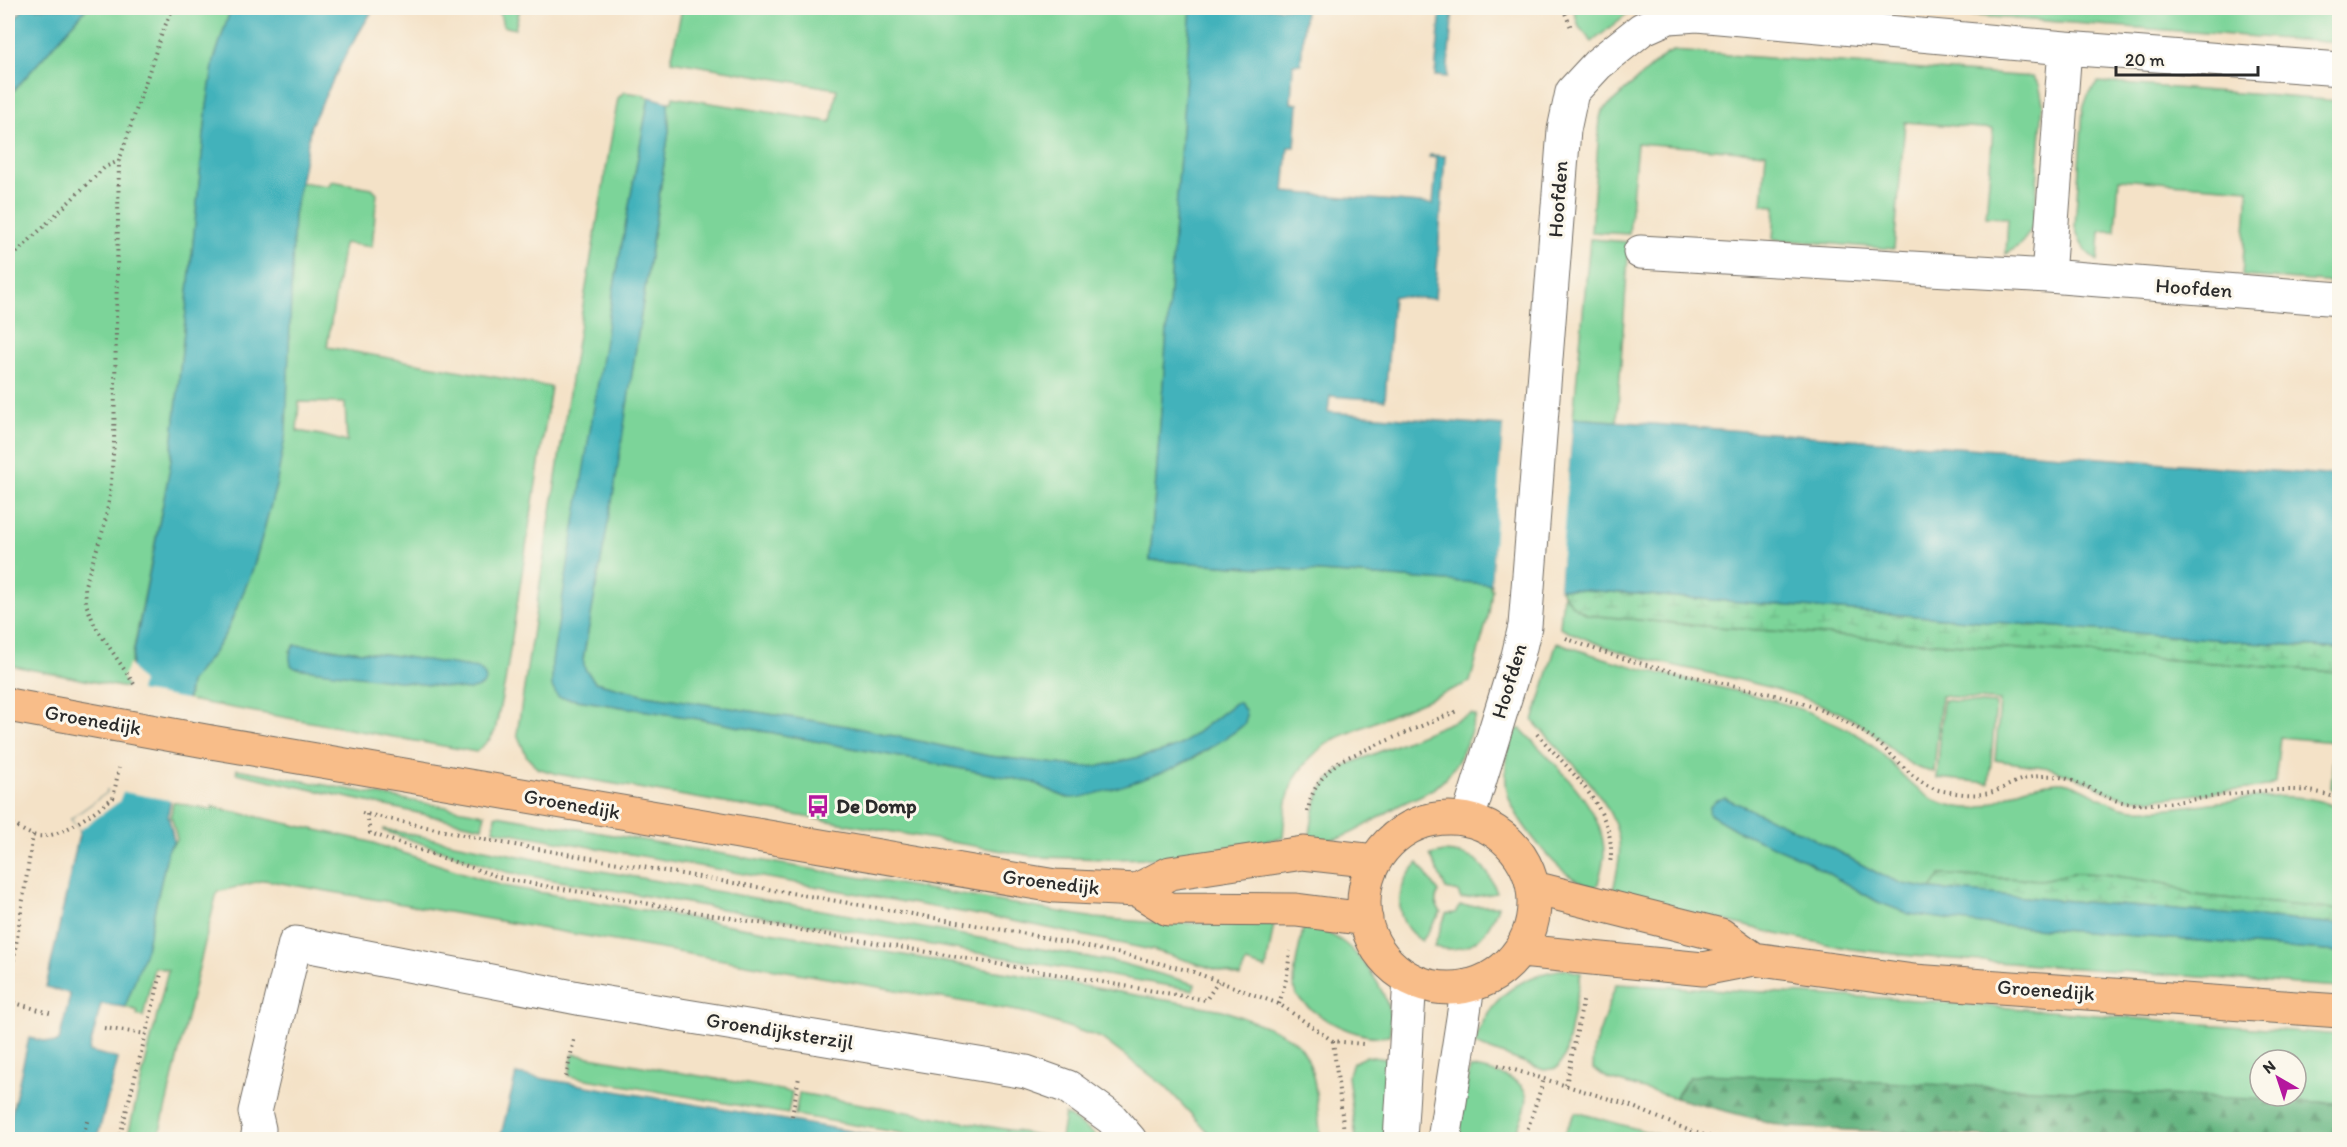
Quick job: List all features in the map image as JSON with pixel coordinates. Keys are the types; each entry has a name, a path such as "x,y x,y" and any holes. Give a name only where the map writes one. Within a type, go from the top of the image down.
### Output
{"main road":[{"name":"Groenedijk","path":"8,705 211,742 1055,886 1137,890 1168,909 1296,910 1365,919"},
{"path":"1441,818 1468,819 1498,833 1522,857 1534,888 1534,921 1521,951 1506,967 1488,979 1468,986 1438,988 1410,979 1389,964 1373,943 1365,919 1365,889 1375,861 1392,839 1415,825 1441,818"},
{"path":"1137,890 1170,873 1303,853 1375,861"},
{"name":"Groenedijk","path":"1534,888 1721,935 1754,959"},
{"name":"Groenedijk","path":"1521,951 1703,969 1754,959 1914,981 2340,1011"}],"street":[{"name":"Hoofden","path":"1468,819 1525,626 1563,130 1572,92 1598,64 1642,29 1669,17 1697,15 2065,48 2340,69"},
{"path":"2048,276 2065,48"},
{"name":"Hoofden","path":"1640,252 2048,276 2340,299"},
{"name":"Groendijksterzijl","path":"257,1140 259,1129 255,1113 295,943 583,999 1026,1072 1068,1087 1111,1118 1130,1140"},
{"path":"1400,1140 1410,979"},
{"path":"1444,1140 1468,986"}],"path":[{"path":"106,643 86,604 85,585 104,527 110,495 114,442 118,161 162,33 173,8"},
{"path":"8,261 105,167 118,161"},
{"path":"1525,626 1558,635 1600,652 1788,698 1819,709 1869,735 1914,777 1940,790 1975,795 1996,791 2020,778 2045,775 2065,777 2108,798 2128,804 2308,791 2340,800"},
{"path":"1218,982 1206,1000 505,879 370,833 367,814 486,840 1027,934 1161,963 1218,982 1279,1004 1333,1041 1406,1049"},
{"path":"8,820 33,835 48,835 75,825"},
{"path":"8,996 33,835"},
{"path":"119,1140 161,974"},
{"path":"8,1001 53,1014"},
{"path":"104,1028 146,1034"},
{"path":"1333,1041 1345,1140"},
{"path":"1458,1054 1626,1104 1690,1131 1722,1140"},
{"path":"1524,1140 1544,1079"},
{"path":"82,1140 88,1118"}],"green space":[{"path":"87,8 231,8 214,60 207,106 170,468 126,688 8,665 8,97"},
{"path":"499,8 520,8 515,29 503,26"},
{"path":"682,8 1191,8 1150,560 1491,584 1489,613 1470,682 1332,740 1318,751 1307,761 1293,782 1286,807 1283,838 1156,858 1038,857 557,774 537,768 527,757 517,734 576,347 618,98 624,92 649,97 610,309 558,697 693,718 1032,782 1067,798 1174,768 1201,754 1244,724 1246,715 1239,703 1235,703 1182,744 1162,752 1100,766 1083,767 989,756 847,726 646,695 595,682 585,669 583,659 649,263 669,131 668,102 672,102 673,97 831,122 837,89 671,61"},
{"path":"1573,8 1634,8 1592,42 1579,27"},
{"path":"1871,8 2339,8 2339,43"},
{"path":"1673,51 2033,77 2039,84 2043,103 2034,223 2026,238 2006,254 2008,218 1986,217 1993,129 1905,122 1894,249 1773,239 1775,206 1762,205 1766,153 1637,143 1629,234 1591,232 1602,111 1665,55"},
{"path":"2098,82 2339,101 2339,283 2242,276 2248,189 2119,179 2115,231 2100,231 2098,261 2093,258 2083,246 2075,226 2083,109 2088,95"},
{"path":"331,181 372,188 377,193 372,247 344,243 327,347 551,387 505,682 495,731 476,752 188,700 190,682 214,652 227,631 253,569 276,486 294,215 300,182 329,186","holes":["299,402 345,403 347,442 297,431","295,645 392,655 290,651"]},
{"path":"1590,239 1629,242 1617,421 1573,418"},
{"path":"1559,588 2339,649 2339,672 1704,626 1588,615 1573,606"},
{"path":"1563,594 1573,606 1588,615 1704,626 2339,672 2339,793 2331,788 2334,742 2280,737 2275,782 2267,787 2152,799 2128,798 2050,768 1995,760 2000,701 1941,696 1934,772 1922,769 1905,761 1861,725 1822,705 1757,684 1624,652 1560,627"},
{"path":"1557,642 1613,661 1767,699 1823,717 1870,743 1924,794 1936,801 1956,806 1977,808 2024,788 2058,782 2076,786 2124,808 2134,809 2185,807 2265,797 2316,800 2339,808 2339,910 2194,895 2167,884 2103,874 2074,873 2042,880 1941,875 1931,889 1903,884 1881,875 1805,834 1725,798 1801,858 1878,902 1982,924 2339,952 2339,987 1912,956 1851,949 1781,935 1615,893 1613,891 1619,861 1619,838 1611,816 1603,801 1581,772 1533,721"},
{"path":"1943,700 1996,704 1989,783 1937,778"},
{"path":"1471,714 1476,716 1462,753 1454,767 1439,784 1348,835 1323,839 1311,837 1316,802 1324,786 1337,772 1347,765"},
{"path":"1518,729 1521,729 1574,785 1595,818 1602,835 1604,853 1598,884 1595,887 1564,872 1535,841 1512,805 1508,795 1506,770 1508,751"},
{"path":"237,769 485,814 482,827 236,773"},
{"path":"173,802 212,810 213,807 367,841 503,886 1223,1010 1274,1030 1299,1045 1310,1064 1321,1139 1214,1139 1166,1087 1101,1038 1023,1012 264,880 217,892 158,1139 127,1139 168,970 154,967 143,1017 137,1015 138,1011 125,1007 146,948 168,850 177,839 171,815"},
{"path":"497,815 1095,918 1159,923 1274,924 1266,969 1246,963 1240,977 1156,951 1029,924 494,830"},
{"path":"384,829 539,860 1121,963 1195,984 1193,990 507,872 384,831"},
{"path":"1444,852 1464,855 1478,862 1489,875 1497,893 1461,899 1458,892 1446,889 1430,855"},
{"path":"1418,863 1439,892 1436,902 1441,912 1422,941 1405,924 1400,904 1405,882"},
{"path":"2074,873 2103,874 2167,884 2194,895 2339,910 2339,924 1931,889 1941,875 2042,880"},
{"path":"1460,906 1498,906 1488,927 1475,942 1457,948 1434,947 1446,914 1455,913"},
{"path":"1305,926 1323,931 1340,940 1369,969 1389,1010 1391,1023 1389,1036 1364,1035 1338,1026 1314,1012 1296,995 1295,972"},
{"path":"1565,969 1581,973 1565,1056 1557,1068 1544,1070 1475,1044 1487,1014 1507,992 1534,977"},
{"path":"1616,984 1915,1000 2339,1035 2340,1103 2308,1102 2308,1048 2248,1048 2248,1099 1689,1077 1675,1098 1609,1079 1593,1069 1594,1048"},
{"path":"573,1054 792,1092 788,1114 569,1076"},
{"path":"1366,1056 1386,1059 1388,1062 1384,1139 1356,1139 1348,1076 1353,1063"},
{"path":"1470,1068 1502,1075 1522,1087 1526,1093 1525,1109 1513,1139 1457,1140"},
{"path":"1706,1074 2248,1099 2248,1108 2308,1108 2308,1102 2339,1103 2339,1139 2052,1140 1787,1127 1675,1098 1689,1077"},
{"path":"799,1093 1049,1137 1048,1139 936,1139 795,1115"},
{"path":"1576,1112 1673,1139 1561,1139"},
{"path":"1065,1114 1101,1139 1056,1139 1061,1138"}],"water":[{"path":"24,8 87,8 8,97 8,27"},
{"path":"231,8 374,8 346,54 311,125 294,215 286,432 276,486 253,569 227,631 214,652 190,682 168,815 174,841 168,850 146,949 125,1007 101,1004 89,1051 118,1059 97,1139 8,1140 8,1130 29,1038 55,1043 59,1041 70,996 68,993 46,987 80,830 71,819 107,793 127,685 124,681 131,667 170,468 207,106 214,60"},
{"path":"1191,8 1305,8 1301,64 1293,64 1291,103 1298,104 1295,147 1288,147 1284,192 1433,204 1437,158 1429,157 1430,155 1445,156 1435,299 1393,296 1385,400 1330,396 1328,412 1503,426 1500,467 1568,476 1573,418 2339,476 2339,649 1559,588 1561,557 1494,547 1491,584 1150,560"},
{"path":"1441,8 1453,8 1447,77 1435,76"},
{"path":"649,97 668,102 669,131 615,485 583,659 585,669 595,682 646,695 847,726 989,756 1083,767 1100,766 1162,752 1182,744 1235,703 1239,703 1245,710 1244,724 1211,747 1173,768 1105,791 1070,798 1032,782 693,718 558,697 552,687 552,662 610,309"},
{"path":"295,645 392,655 478,668 486,680 482,686 469,690 295,668 291,665 290,657"},
{"path":"1725,798 1805,834 1881,875 1903,884 1931,889 2339,924 2339,952 1982,924 1909,914 1878,902 1801,858 1738,831 1709,814 1710,806 1716,800"},
{"path":"516,1074 896,1139 500,1139"}],"pier":[{"path":"1570,418 1573,418 1559,588 1556,588 1558,560 1496,551 1494,584 1491,584 1503,426 1506,426 1503,464 1566,473"},
{"path":"129,664 142,682 140,691 191,700 174,801 123,792 119,802 80,830 71,819 107,793 108,789 105,789 123,688 127,685 122,678"}],"place":[{"name":"De Domp","path":"818,806"}]}
